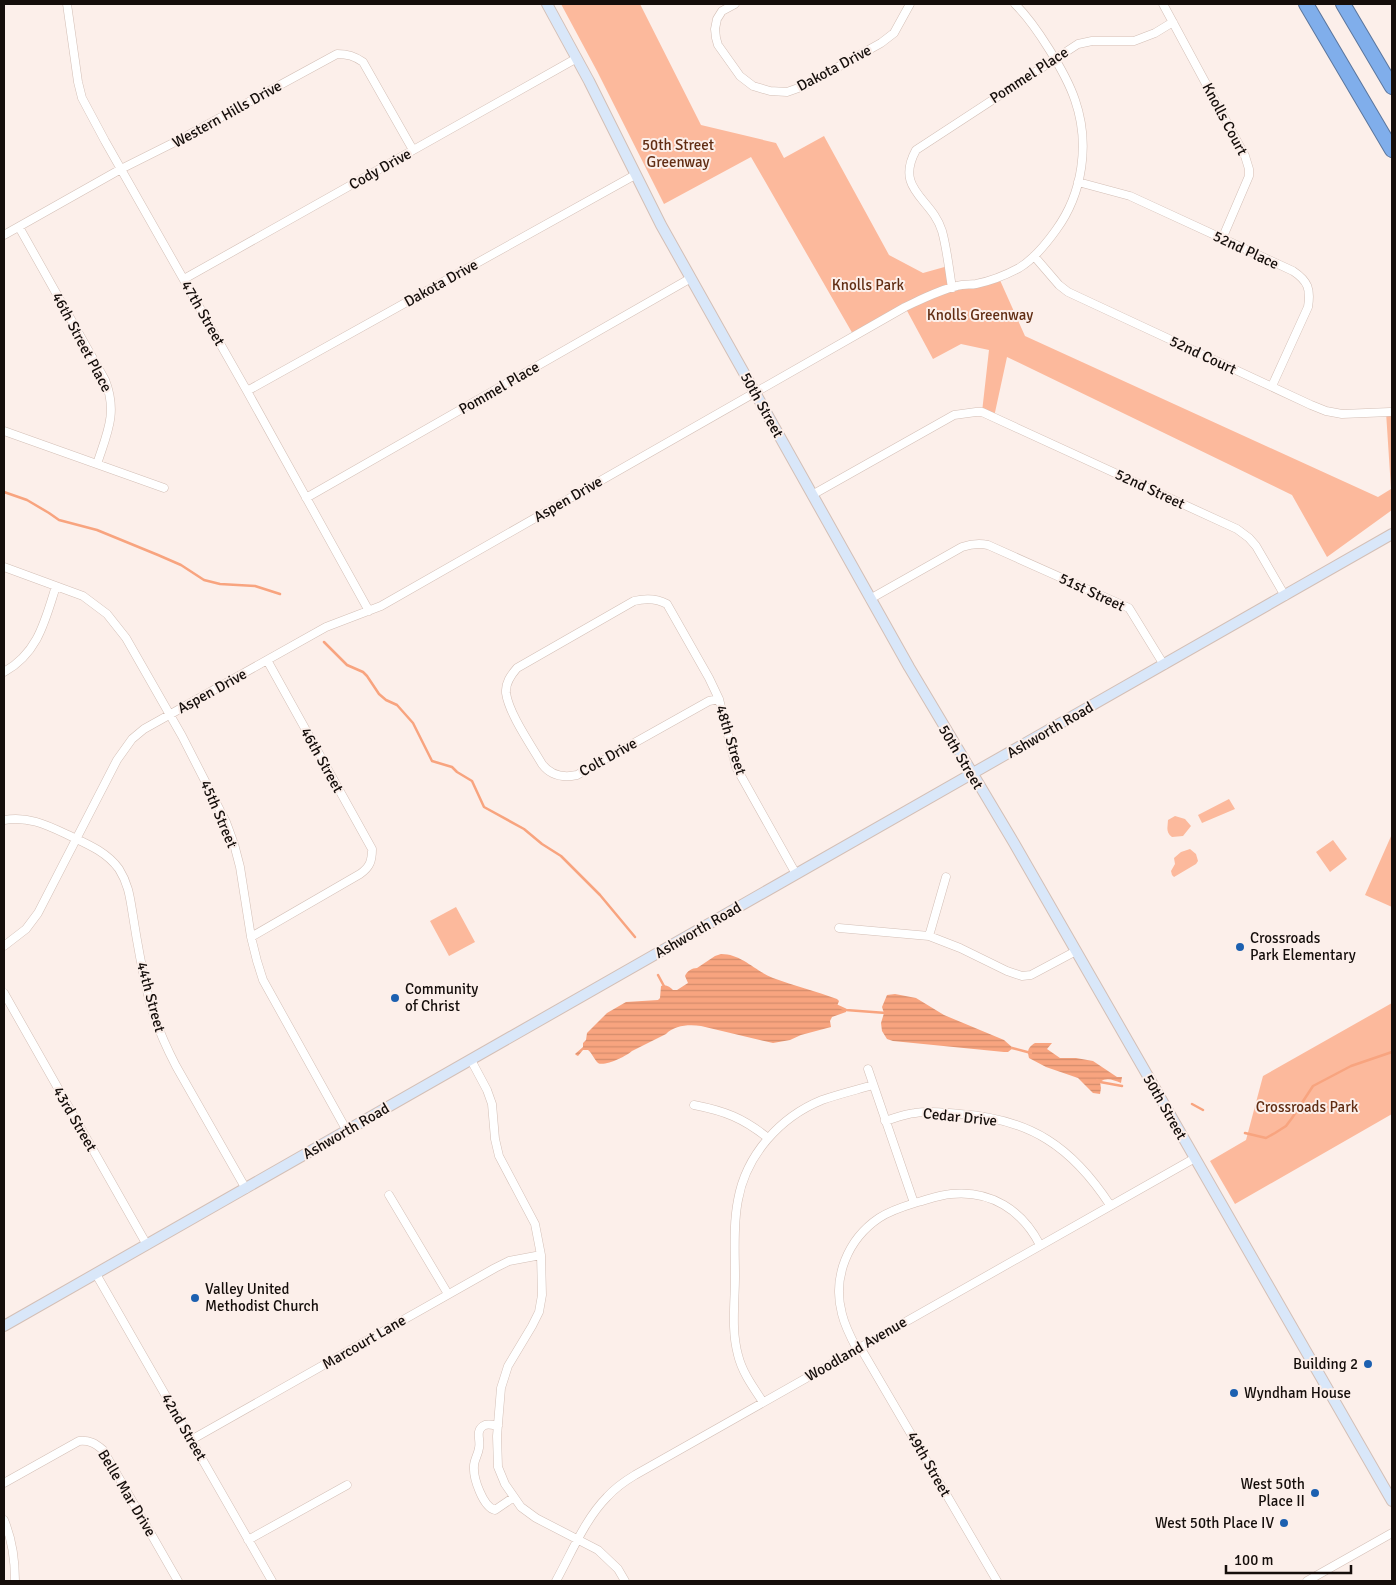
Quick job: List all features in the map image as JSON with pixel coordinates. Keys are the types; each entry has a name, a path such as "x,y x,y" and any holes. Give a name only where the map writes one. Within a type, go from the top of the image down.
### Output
{"highway":[{"path":"1306,4 1392,150"},
{"path":"1343,4 1392,87"}],"main road":[{"name":"50th Street","path":"547,4 577,58 635,175 870,599 931,707 1014,843 1392,1501"},
{"name":"Ashworth Road","path":"4,1326 1392,534"}],"street":[{"name":"47th Street","path":"67,4 82,98 369,611"},
{"name":"Dakota Drive","path":"735,4 722,11 717,19 715,29 718,45 740,76 753,86 770,91 787,92 798,89 882,43 894,33 910,4"},
{"name":"Aspen Drive","path":"4,946 26,929 38,913 117,760 132,739 144,729 326,627 369,611 905,307 932,294 958,286 999,278 1020,267 1034,256 1063,220 1070,206 1078,182 1084,150 1080,116 1070,86 1040,34 1015,4"},
{"name":"Knolls Court","path":"1163,4 1245,156 1249,169 1246,185 1222,239"},
{"name":"Pommel Place","path":"952,288 940,226 911,184 908,170 916,150 925,142 1078,44 1092,41 1134,41 1155,33 1173,22"},
{"name":"Western Hills Drive","path":"4,235 121,169 181,139 337,54 354,56 363,62 413,150"},
{"name":"Cody Drive","path":"184,279 577,58"},
{"name":"Dakota Drive","path":"247,391 635,175"},
{"name":"52nd Place","path":"1078,182 1130,196 1293,271 1302,277 1308,287 1310,296 1308,307 1272,386"},
{"name":"46th Street Place","path":"19,226 110,392 112,416 97,464"},
{"name":"52nd Court","path":"1034,256 1059,285 1068,292 1326,411 1342,414 1390,412"},
{"name":"Pommel Place","path":"306,498 691,278"},
{"name":"52nd Street","path":"812,494 954,415 976,412 987,414 1237,529 1256,546 1286,596"},
{"path":"4,431 164,488"},
{"name":"51st Street","path":"870,599 962,547 981,543 1129,608 1164,665"},
{"name":"45th Street","path":"4,567 83,596 101,609 126,638 182,736 226,822 240,867 256,961 271,995 347,1131"},
{"path":"4,672 25,657 32,648 44,622 56,586"},
{"name":"48th Street","path":"506,692 510,676 517,668 634,601 650,599 660,600 667,604 719,699 736,767 796,874"},
{"name":"46th Street","path":"251,938 360,874 367,869 372,860 372,850 267,660"},
{"name":"Colt Drive","path":"506,692 512,711 542,764 546,770 562,777 577,775 708,701 719,699"},
{"path":"4,820 13,818 44,823 77,839"},
{"name":"44th Street","path":"77,839 107,856 118,868 126,882 131,897 148,995 155,1020 172,1059 246,1188"},
{"path":"929,936 946,877"},
{"path":"839,928 929,936 1022,976 1031,975 1076,951"},
{"name":"43rd Street","path":"4,993 146,1245"},
{"path":"471,1060 487,1090 492,1104 495,1139 499,1156 535,1224 541,1255 542,1296 539,1312 508,1366 501,1388 498,1426 498,1466 505,1484 521,1507 536,1518 598,1550 618,1569 626,1581"},
{"path":"868,1069 914,1203"},
{"path":"763,1402 745,1374 738,1356 734,1333 738,1200 746,1173 759,1149 787,1120 809,1106 823,1100 873,1085"},
{"path":"694,1105 720,1110 733,1115 756,1128 768,1138"},
{"name":"Cedar Drive","path":"885,1121 914,1113 931,1112 979,1116 1014,1124 1047,1139 1062,1150 1088,1174 1110,1206"},
{"name":"Woodland Avenue","path":"556,1581 590,1519 605,1498 635,1474 1195,1158"},
{"name":"49th Street","path":"997,1581 848,1331 842,1314 839,1295 840,1277 845,1259 854,1242 866,1228 880,1217 898,1208 949,1194 967,1193 985,1196 1010,1208 1024,1219 1035,1234 1040,1245"},
{"path":"389,1195 448,1294"},
{"name":"Marcourt Lane","path":"191,1440 509,1261 541,1255"},
{"name":"42nd Street","path":"96,1274 272,1581"},
{"path":"498,1426 486,1424 478,1432 480,1446 474,1463 474,1471 483,1497 491,1508 495,1510 514,1497"},
{"name":"Belle Mar Drive","path":"4,1483 79,1441 86,1440 96,1443 103,1450 178,1581"},
{"path":"248,1540 347,1485"},
{"path":"4,1520 14,1555 15,1581"},
{"path":"1307,1581 1392,1533"}],"green space":[{"path":"561,4 640,4 701,125 776,143 784,158 824,136 889,255 923,273 948,266 952,287 999,278 1025,336 1378,497 1391,489 1386,412 1392,412 1392,510 1327,557 1292,495 1007,357 994,417 982,412 989,350 961,344 933,359 905,307 854,336 751,157 664,204"},
{"path":"1229,799 1235,809 1202,823 1198,815"},
{"path":"1175,816 1185,819 1191,826 1183,836 1172,837 1168,833 1168,820"},
{"path":"1392,834 1392,907 1365,895"},
{"path":"1333,840 1347,859 1330,872 1316,852"},
{"path":"1190,849 1196,854 1198,861 1174,877 1171,871 1175,864 1174,858 1181,852"},
{"path":"456,907 475,942 449,956 430,921"},
{"name":"Crossroads Park","path":"1392,1003 1392,1114 1235,1204 1210,1161 1246,1140 1263,1076"}],"shaded area":[{"path":"721,954 742,960 773,978 837,999 839,1001 837,1006 846,1010 846,1012 832,1017 830,1021 831,1027 790,1040 773,1043 701,1026 687,1025 673,1029 621,1058 605,1064 598,1063 588,1050 583,1050 578,1056 575,1054 583,1047 587,1033 607,1013 626,1002 658,1000 660,998 661,986 677,990 688,983 685,976 688,971"},
{"path":"895,994 916,998 944,1015 1004,1040 1013,1048 1008,1052 1004,1052 887,1039 882,1031 881,1023 884,1013 882,1007 887,995"},
{"path":"1035,1043 1052,1043 1047,1049 1060,1058 1093,1061 1117,1077 1122,1077 1121,1083 1103,1080 1100,1082 1100,1094 1093,1093 1078,1078 1046,1067 1029,1058 1029,1049"}],"waterway":[{"path":"4,492 27,500 59,520 97,530 181,565 204,580 220,584 255,586 280,594"},
{"path":"324,642 347,665 363,672 379,694 397,705 413,723 432,761 452,767 472,781 484,807 524,829 542,844 561,856 600,895 635,937"},
{"path":"658,975 665,988"},
{"path":"835,1005 846,1010 886,1013"},
{"path":"1012,1048 1031,1053"},
{"path":"1245,1133 1266,1138 1286,1126 1313,1086 1351,1066 1392,1052"},
{"path":"1097,1080 1122,1086"},
{"path":"1192,1104 1203,1110"}],"place":[{"name":"Crossroads Park Elementary","path":"1240,947"},
{"name":"Community of Christ","path":"395,998"},
{"name":"Valley United Methodist Church","path":"195,1298"},
{"name":"Building 2","path":"1368,1364"},
{"name":"Wyndham House","path":"1234,1393"},
{"name":"West 50th Place II","path":"1315,1493"},
{"name":"West 50th Place IV","path":"1284,1523"}],"park label":[{"name":"50th Street Greenway","path":"678,154"},
{"name":"Knolls Park","path":"868,285"},
{"name":"Knolls Greenway","path":"980,315"}]}
